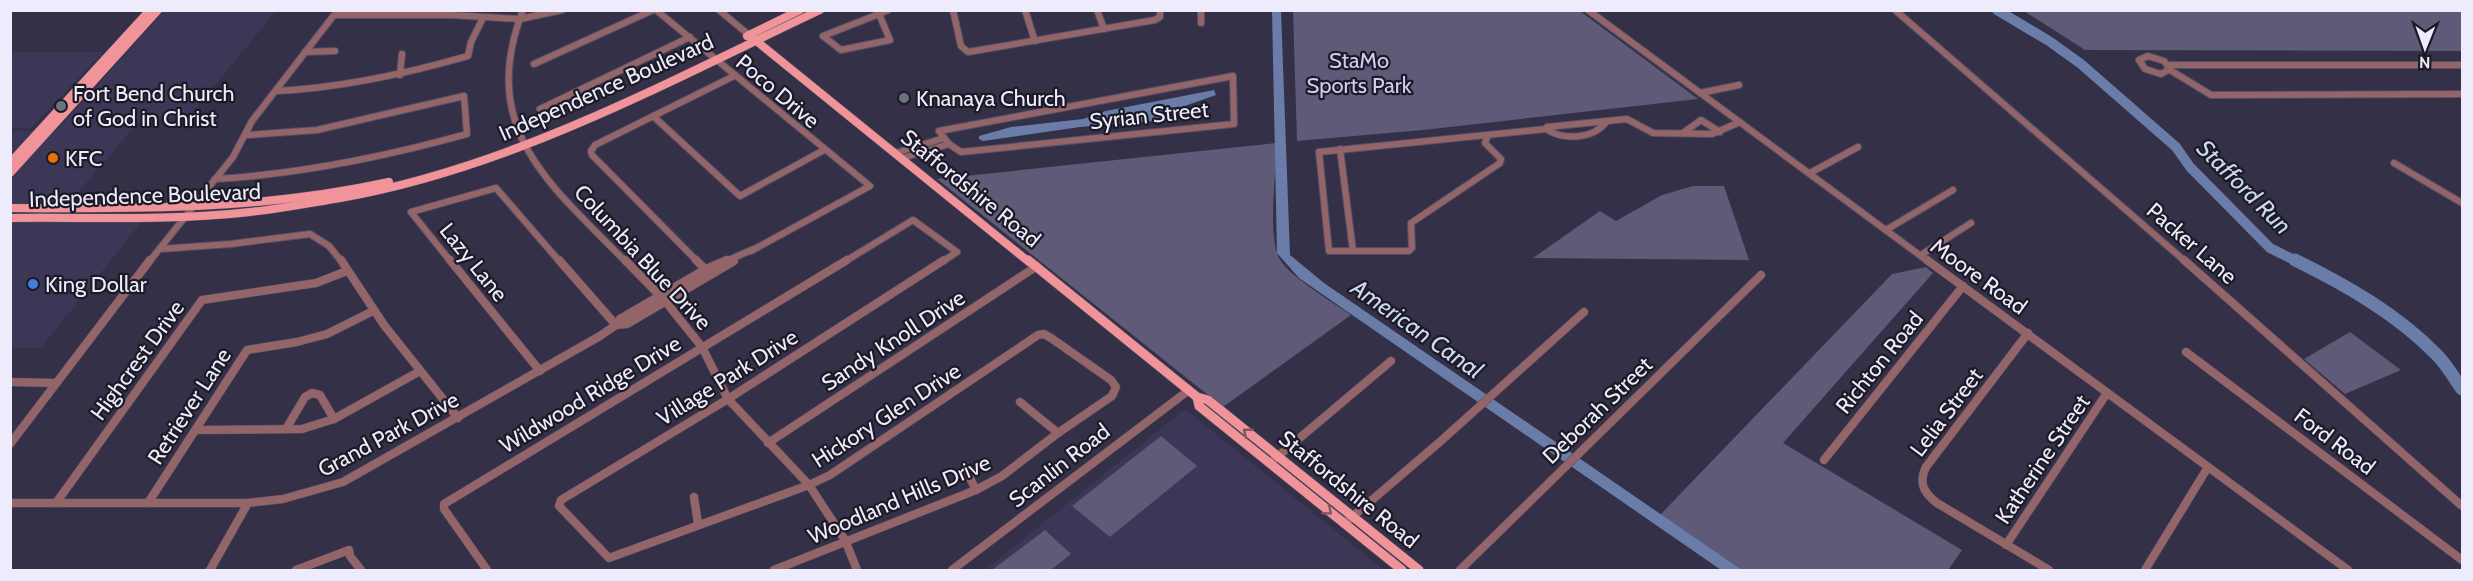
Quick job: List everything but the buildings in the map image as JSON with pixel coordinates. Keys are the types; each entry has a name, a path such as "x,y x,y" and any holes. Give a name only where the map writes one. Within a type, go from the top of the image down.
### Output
{"main road":[{"path":"10,163 150,10"},
{"path":"10,173 158,10"},
{"name":"Independence Boulevard","path":"10,208 71,213 187,213 342,198 524,143 624,99 752,37 800,10"},
{"name":"Independence Boulevard","path":"752,37 819,10"},
{"name":"Staffordshire Road","path":"752,37 1193,393 1199,406 1274,460 1379,545 1419,570"},
{"path":"69,110 67,108 72,103 71,99"},
{"name":"Independence Boulevard","path":"10,218 71,213"},
{"name":"Staffordshire Road","path":"1379,545 1402,570"}],"street":[{"name":"Columbia Blue Drive","path":"523,10 508,59 506,90 510,111 524,143 546,180 663,298 702,347 728,399 809,485 845,540 858,569"},
{"path":"10,444 248,135 252,121 334,15 451,15 519,20 539,18 562,10"},
{"path":"534,64 655,10"},
{"name":"Poco Drive","path":"655,10 824,150"},
{"name":"Staffordshire Road","path":"719,10 752,37"},
{"path":"869,10 878,14 890,40 841,51 823,36 878,14 888,10"},
{"path":"953,10 961,46 968,52 1104,29 1160,14"},
{"path":"1025,10 1035,40"},
{"path":"1097,10 1104,29"},
{"path":"1201,10 1201,23"},
{"name":"Moore Road","path":"1588,10 2348,570"},
{"name":"Packer Lane","path":"1895,10 2302,362 2463,506"},
{"path":"276,91 326,88 400,75 468,56 471,42 483,18"},
{"path":"540,108 690,38"},
{"path":"305,52 335,51"},
{"path":"400,75 402,54"},
{"path":"2463,64 2169,68 2161,74 2140,65 2139,60 2148,56 2164,61 2169,68 2200,90 2211,94 2463,94"},
{"path":"708,272 592,155 591,151 595,145 734,76"},
{"name":"Syrian Street","path":"944,138 939,131 1233,76 1234,124 961,152 950,144"},
{"path":"1700,93 1739,85"},
{"path":"2453,94 2463,99"},
{"path":"214,179 311,172 387,158 467,135 464,96 317,130 248,135"},
{"path":"653,116 740,196 824,150"},
{"path":"1488,135 1485,142 1501,159 1500,163 1411,223 1412,248 1404,251 1332,252 1327,248 1319,154 1323,150 1488,135 1627,119 1653,133 1683,134 1720,132 1740,122"},
{"path":"1683,134 1701,120 1720,132"},
{"path":"1546,129 1553,134 1590,135 1599,132 1607,121"},
{"path":"900,155 944,138 950,144"},
{"path":"900,155 950,144"},
{"path":"1810,173 1858,147"},
{"path":"1340,149 1353,251"},
{"name":"Grand Park Drive","path":"10,503 248,503 283,500 343,482 540,371 616,325 627,324 663,298 708,272 870,186 824,150"},
{"path":"2394,163 2463,203"},
{"name":"Lazy Lane","path":"540,371 411,212 496,188 616,325"},
{"path":"1886,230 1953,190"},
{"name":"Wildwood Ridge Drive","path":"487,570 444,509 444,504 913,220 957,252"},
{"path":"1921,255 1971,224"},
{"path":"160,249 231,244 310,234 320,237 347,271 373,311 458,418"},
{"name":"Village Park Drive","path":"593,541 560,506 561,501 728,399 957,252"},
{"name":"Sandy Knoll Drive","path":"768,443 1037,266"},
{"name":"Highcrest Drive","path":"56,503 202,300 316,284 347,271"},
{"name":"Deborah Street","path":"1460,570 1761,275"},
{"name":"Richton Road","path":"1824,460 1963,286"},
{"name":"Retriever Lane","path":"148,503 247,350 288,344 327,334 373,311"},
{"path":"1348,521 1584,312"},
{"name":"Lelia Street","path":"2006,545 1929,497 1920,485 1920,477 2028,333"},
{"name":"Hickory Glen Drive","path":"593,541 609,558 809,485 830,475 1038,335 1044,334 1051,338 1111,380 1116,387"},
{"name":"Ford Road","path":"2186,352 2463,560"},
{"path":"1274,460 1391,361"},
{"path":"196,430 302,429 319,426 420,371"},
{"path":"10,382 55,383"},
{"name":"Woodland Hills Drive","path":"774,570 976,490 1002,476 1058,433 1112,396 1116,387"},
{"path":"286,429 305,397 312,393 320,394 334,419"},
{"name":"Scanlin Road","path":"952,570 1136,428 1193,393"},
{"name":"Katherine Street","path":"2006,545 2107,393"},
{"path":"1020,402 1058,433"},
{"path":"2145,570 2208,467"},
{"path":"966,470 976,490"},
{"path":"694,497 698,524"},
{"path":"210,570 248,503"},
{"path":"2006,545 2049,570"},
{"path":"296,570 349,550 350,556 361,570"}],"shaded area":[{"path":"164,11 276,11 189,117 142,118 69,203 11,203 10,131 56,131"},
{"path":"11,52 103,52 31,128 11,128"},
{"path":"10,221 142,221 41,348 11,348"},
{"path":"1185,409 1384,570 988,570"}],"green space":[{"name":"StaMo Sports Park","path":"1293,11 1580,11 1698,99 1423,130 1297,141"},
{"path":"2024,11 2462,11 2462,51 2085,50"},
{"path":"1276,143 1273,218 1275,247 1279,258 1301,280 1351,315 1223,407 937,179"},
{"path":"1693,186 1724,186 1749,260 1533,258 1600,211 1616,221 1662,195"},
{"path":"1926,267 1933,273 1783,443 1962,550 1948,570 1742,570 1660,515 1892,274"},
{"path":"2350,332 2401,370 2345,394 2304,359"},
{"path":"1161,436 1197,466 1110,537 1072,506"},
{"path":"1045,530 1071,554 1051,570 992,570"}],"water":[{"name":"American Canal","path":"1272,11 1281,11 1290,255 1324,283 1742,570 1721,570 1299,278 1277,253"},
{"path":"1214,90 1216,95 1176,109 1169,116 1153,121 1080,127 983,141 979,139 979,136 1011,127 1083,119 1106,111"}],"waterway":[{"name":"Stafford Run","path":"1997,10 2049,41 2081,64 2176,147 2190,167 2270,248 2298,262"},
{"name":"Stafford Run","path":"2295,260 2352,290 2405,326 2441,359 2462,389"}],"place":[{"name":"Knanaya Church","path":"904,98"},
{"name":"Fort Bend Church of God in Christ","path":"61,106"},
{"name":"KFC","path":"53,158"},
{"name":"King Dollar","path":"33,284"}]}
